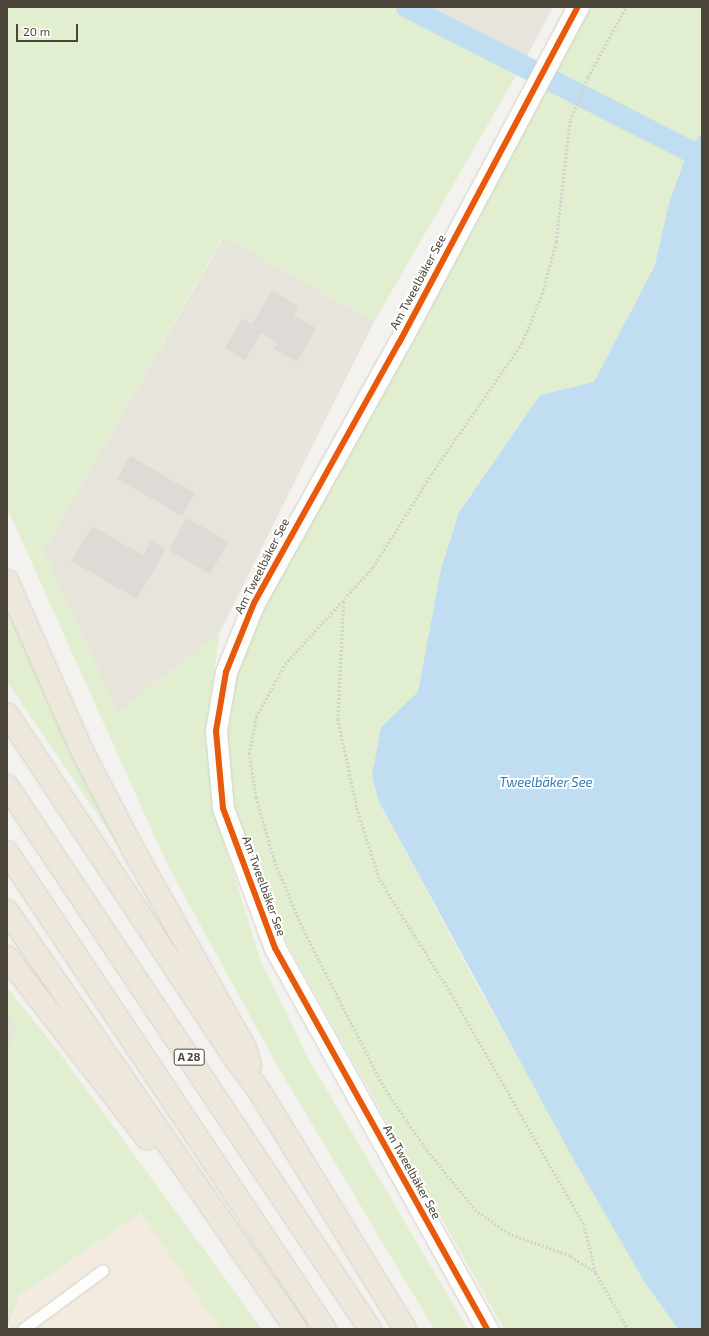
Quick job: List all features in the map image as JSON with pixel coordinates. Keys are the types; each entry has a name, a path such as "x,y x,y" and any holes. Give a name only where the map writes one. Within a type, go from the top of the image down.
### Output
{"highway":[{"path":"7,581 81,749 135,853 245,1048 258,1089"},
{"path":"7,714 233,1056 258,1089 405,1329"},
{"name":"A 28","path":"7,786 370,1329"},
{"path":"7,852 325,1329"},
{"path":"7,911 296,1329"},
{"path":"7,957 153,1146 229,1253 279,1304"}],"street":[{"name":"Am Tweelbäker See","path":"487,1329 275,948 223,808 216,731 226,672 254,603 399,342 546,62 578,7"}],"lane":[{"path":"23,1329 104,1270"}],"path":[{"path":"596,1273 570,1256 509,1234 476,1211 427,1151 384,1088 304,932 274,861 256,798 249,754 256,717 285,664 344,602 373,567 432,473 522,343 542,294 556,242 570,120 588,77 626,7"},
{"path":"344,602 338,719 357,808 380,880 451,993 584,1224 596,1273 628,1329"}],"shaded area":[{"path":"423,7 553,7 526,58"},
{"path":"224,237 374,322 220,632 118,713 43,551"},
{"path":"7,1013 17,1025 7,1054"},
{"path":"142,1213 220,1329 9,1329 20,1295"}],"green space":[{"path":"7,7 395,7 520,69 374,322 223,237 43,551 118,713 220,632 205,734 215,813 260,959 308,1058 468,1329 434,1329 278,1067 167,864 7,508"},
{"path":"591,7 702,7 702,133 688,150 669,203 655,265 594,382 540,395 459,511 441,569 418,693 381,727 372,775 378,800 471,974 645,1283 678,1329 504,1329 285,940 231,807 227,732 237,673 263,608"},
{"path":"7,606 127,858 7,682"},
{"path":"7,987 61,1055 262,1329 220,1329 141,1213 20,1295 7,1329 7,1054 17,1025 7,1013"}],"water":[{"name":"Tweelbäker See","path":"702,133 702,1329 678,1329 645,1283 570,1153 378,800 372,775 381,727 418,692 441,569 459,512 540,395 594,382 655,265 669,203 688,150"}],"building":[{"path":"272,291 299,306 294,315 316,328 297,362 274,349 277,343 261,333 245,360 225,348 242,318 252,324"},
{"path":"130,456 195,494 182,516 117,479"},
{"path":"187,518 229,542 210,574 168,550"},
{"path":"92,526 143,555 151,541 166,549 137,599 71,561"}],"waterway":[{"path":"407,7 688,150"}],"cycle path":[{"path":"487,1329 275,948 223,808 216,731 226,672 254,603 399,343 578,7"}]}
